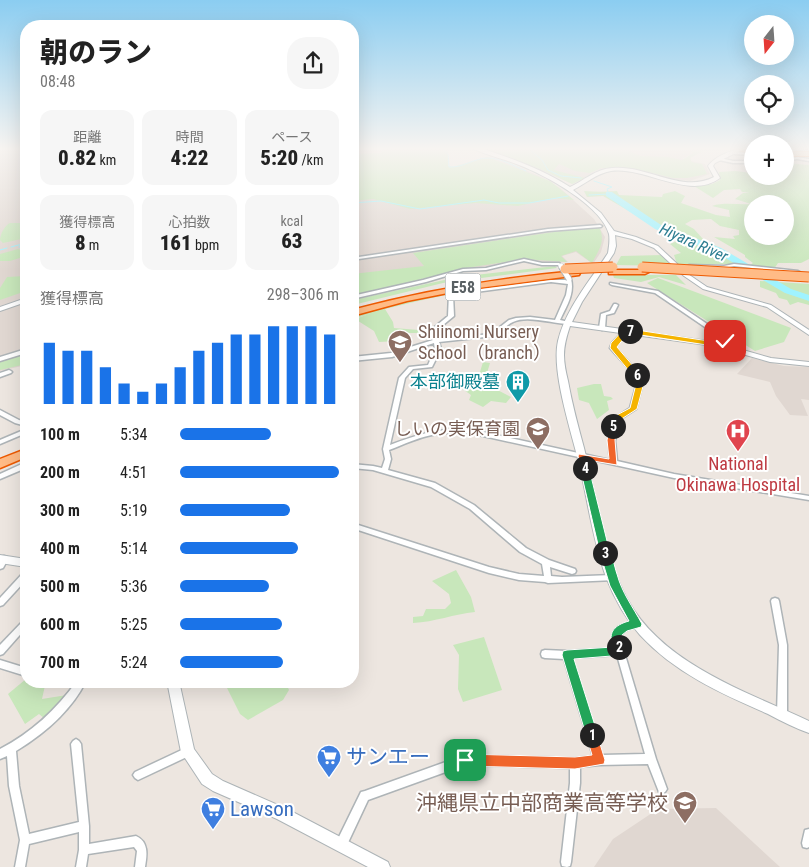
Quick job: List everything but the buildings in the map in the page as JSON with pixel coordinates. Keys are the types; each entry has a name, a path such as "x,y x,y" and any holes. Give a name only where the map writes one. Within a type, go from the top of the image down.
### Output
{"highway":[{"name":"E58","path":"359,305 436,286 563,267 809,275"},
{"name":"E58","path":"359,312 442,290 512,279 572,278 613,269"},
{"name":"E58","path":"644,269 809,281"},
{"path":"0,456 20,448"},
{"path":"0,464 20,456"}],"main road":[{"path":"570,189 600,216 613,233 614,242 611,253 567,323 562,337 560,356 612,578 624,604 637,624 667,653 691,670 721,687 809,727"},
{"path":"613,233 634,238 656,247 686,275 705,288 769,306 809,333"},
{"path":"0,309 20,302"},
{"path":"567,323 727,346 770,360 809,364"},
{"path":"2,561 20,562"},
{"path":"174,688 188,752 206,779 282,814 383,867"}],"street":[{"path":"359,258 548,230 600,226"},
{"path":"359,296 463,270 486,269 524,260 542,264 559,264 572,278 570,292 557,322"},
{"path":"676,265 749,266 765,270 809,275"},
{"path":"384,471 388,459 386,448 402,378 411,368 430,366 438,349 434,330 451,316 451,294 572,278"},
{"path":"612,284 656,292 723,337 727,346"},
{"path":"602,328 604,314 612,312 616,305"},
{"path":"359,360 392,355 436,341 492,335 500,332 512,320 526,319 567,323"},
{"path":"614,463 611,440 612,430 616,419 634,409 641,379 613,348 614,344 626,331"},
{"path":"0,359 20,353"},
{"path":"0,375 9,372"},
{"path":"0,412 20,423"},
{"path":"386,448 421,435 451,430 487,434 674,476 809,498"},
{"path":"0,442 20,434"},
{"path":"0,477 20,467"},
{"path":"359,467 412,478 448,492 472,507 514,544 546,562 572,571"},
{"path":"359,527 489,570 519,577 548,580 612,578"},
{"path":"546,562 548,580"},
{"path":"0,603 20,581"},
{"path":"776,601 784,644 782,714"},
{"path":"637,624 624,627 617,632 616,638 651,759 662,789"},
{"path":"0,651 20,629"},
{"path":"545,654 567,655 620,651"},
{"path":"567,655 599,760"},
{"path":"0,664 20,670"},
{"path":"0,754 40,730 76,688"},
{"path":"76,744 84,826 84,850 81,867"},
{"path":"11,749 14,786 25,840 20,867"},
{"path":"138,775 188,752"},
{"path":"341,845 365,796 465,760 575,763 599,760 651,759"},
{"path":"566,862 575,783 575,763"},
{"path":"25,840 84,826"},
{"path":"84,850 136,841 142,850 140,867"}],"shaded area":[{"path":"0,188 20,188 20,366 0,371"},
{"path":"359,188 561,188 594,219 605,237 601,252 593,264 576,252 562,256 568,262 543,263 525,259 493,266 466,268 359,295"},
{"path":"752,358 784,366 809,367 809,400 801,399 808,416 790,415 776,396 770,382 737,374"},
{"name":"沖縄県立中部商業高等学校","path":"716,808 780,867 594,867 613,839 658,809"}],"green space":[{"path":"359,188 559,188 574,200 554,198 518,206 476,203 410,209 373,199 359,200"},
{"path":"698,188 809,188 809,259 801,263 778,263 774,269 750,265 753,263 745,255 714,237 735,239 733,236 739,235 739,230 720,226 711,219 692,220 685,224 694,229 702,238 724,251 719,252 740,264 677,264 674,255 681,253 670,244 684,238 660,229 603,196 587,197 584,191 617,191 619,195 662,197 663,194 675,191 685,196 681,203 716,215 730,217 729,210 712,206 744,204 744,245 794,245 794,195 744,195 744,202 735,199 743,193 750,192 742,192 740,189 724,190 713,198"},
{"path":"20,223 20,239 3,243 0,240 1,235 8,224"},
{"path":"599,227 602,241 592,263 576,251 561,256 567,262 524,259 466,268 359,295 359,273 424,266 413,253"},
{"path":"20,250 20,258 10,261 0,261 0,254"},
{"path":"663,255 671,266 616,265 621,256"},
{"path":"555,266 557,268 443,283 359,304 359,299 458,277"},
{"path":"613,275 676,275 686,285 659,277 641,282 614,278"},
{"path":"20,276 20,293 0,300 0,288 7,277"},
{"path":"564,277 565,280 520,283 475,290 385,309 393,322 394,328 431,331 430,333 406,333 396,336 397,341 379,342 374,331 359,322 359,318 372,313 359,317 359,314 379,308 431,296 510,283"},
{"path":"658,278 791,328 784,342 755,351 647,283"},
{"path":"760,281 809,284 809,305 798,302 790,305 787,300 779,298 776,293 760,287"},
{"path":"20,355 20,365 0,370 0,361"},
{"path":"483,362 490,363 484,383 511,397 506,403 491,401 483,407 469,400 471,395 457,385 455,380 447,376 453,373 463,376 472,372 480,372"},
{"path":"601,384 604,396 613,399 607,401 609,410 597,419 589,403 579,400 577,388"},
{"path":"456,570 471,597 475,612 413,623 413,617 423,616 426,609 445,609 451,603 449,594 432,581"},
{"path":"484,637 502,690 463,702 458,689 459,655 453,645"},
{"path":"20,684 20,688 44,688 42,699 67,695 45,719 39,714 25,724 8,694"},
{"path":"227,688 288,688 289,690 283,700 248,720 240,714"}],"waterway":[{"path":"589,195 609,194 608,188"},
{"name":"Hiyara River","path":"609,194 658,227 718,250 788,291 809,298"},
{"path":"359,203 381,201 420,209 484,200 499,203 529,203 568,196"},
{"path":"11,247 20,245"},
{"path":"0,250 7,248"}],"place":[{"name":"Shiinomi Nursery School（branch）","path":"400,363"},
{"name":"本部御殿墓","path":"518,403"},
{"name":"しいの実保育園","path":"538,450"},
{"name":"National Okinawa Hospital","path":"738,452"},
{"name":"サンエー","path":"329,778"},
{"name":"沖縄県立中部商業高等学校","path":"685,824"},
{"name":"Lawson","path":"213,830"}],"route":[{"path":"465,760 575,763 599,760 567,655 620,651 616,638 617,632 624,627 637,624 629,614 612,578 582,456 614,463 611,440 616,419 634,409 641,379 614,351 614,344 626,331 727,346 725,341"}]}
